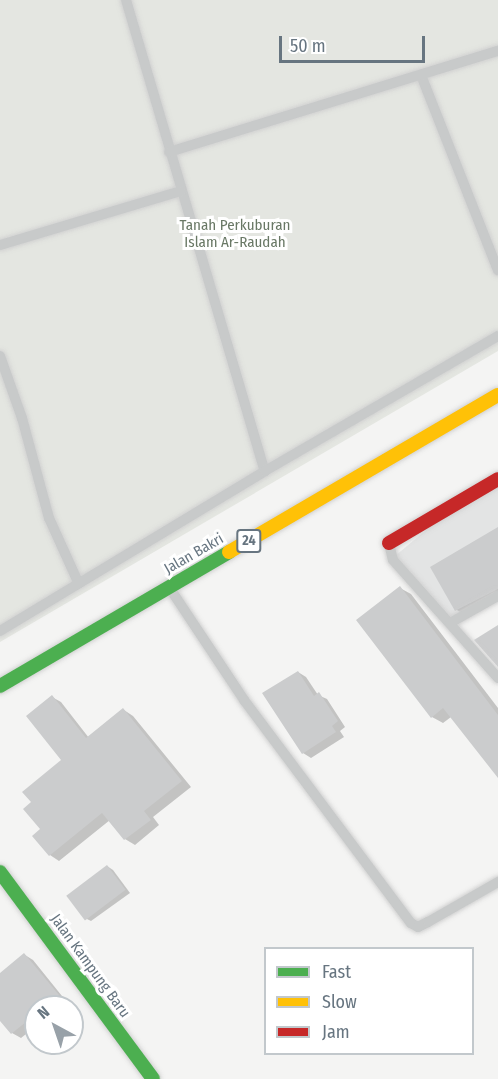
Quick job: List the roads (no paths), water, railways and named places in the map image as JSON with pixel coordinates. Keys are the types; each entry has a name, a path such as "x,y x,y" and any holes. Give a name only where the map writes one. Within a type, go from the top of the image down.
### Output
{"main road":[{"name":"Jalan Bakri","path":"0,686 498,395"},
{"path":"389,543 498,479"},
{"name":"Jalan Kampung Baru","path":"0,872 153,1079"}],"lane":[{"path":"126,0 265,471"},
{"path":"169,152 498,51"},
{"path":"421,75 498,270"},
{"path":"0,245 181,191"},
{"path":"0,631 265,471 498,336"},
{"path":"0,356 22,418 49,518 79,584"},
{"path":"389,543 393,560 498,678"},
{"path":"169,588 244,700 411,922 418,927 498,882"},
{"path":"450,623 498,596"}],"park label":[{"name":"Tanah Perkuburan Islam Ar-Raudah","path":"235,234"}]}
